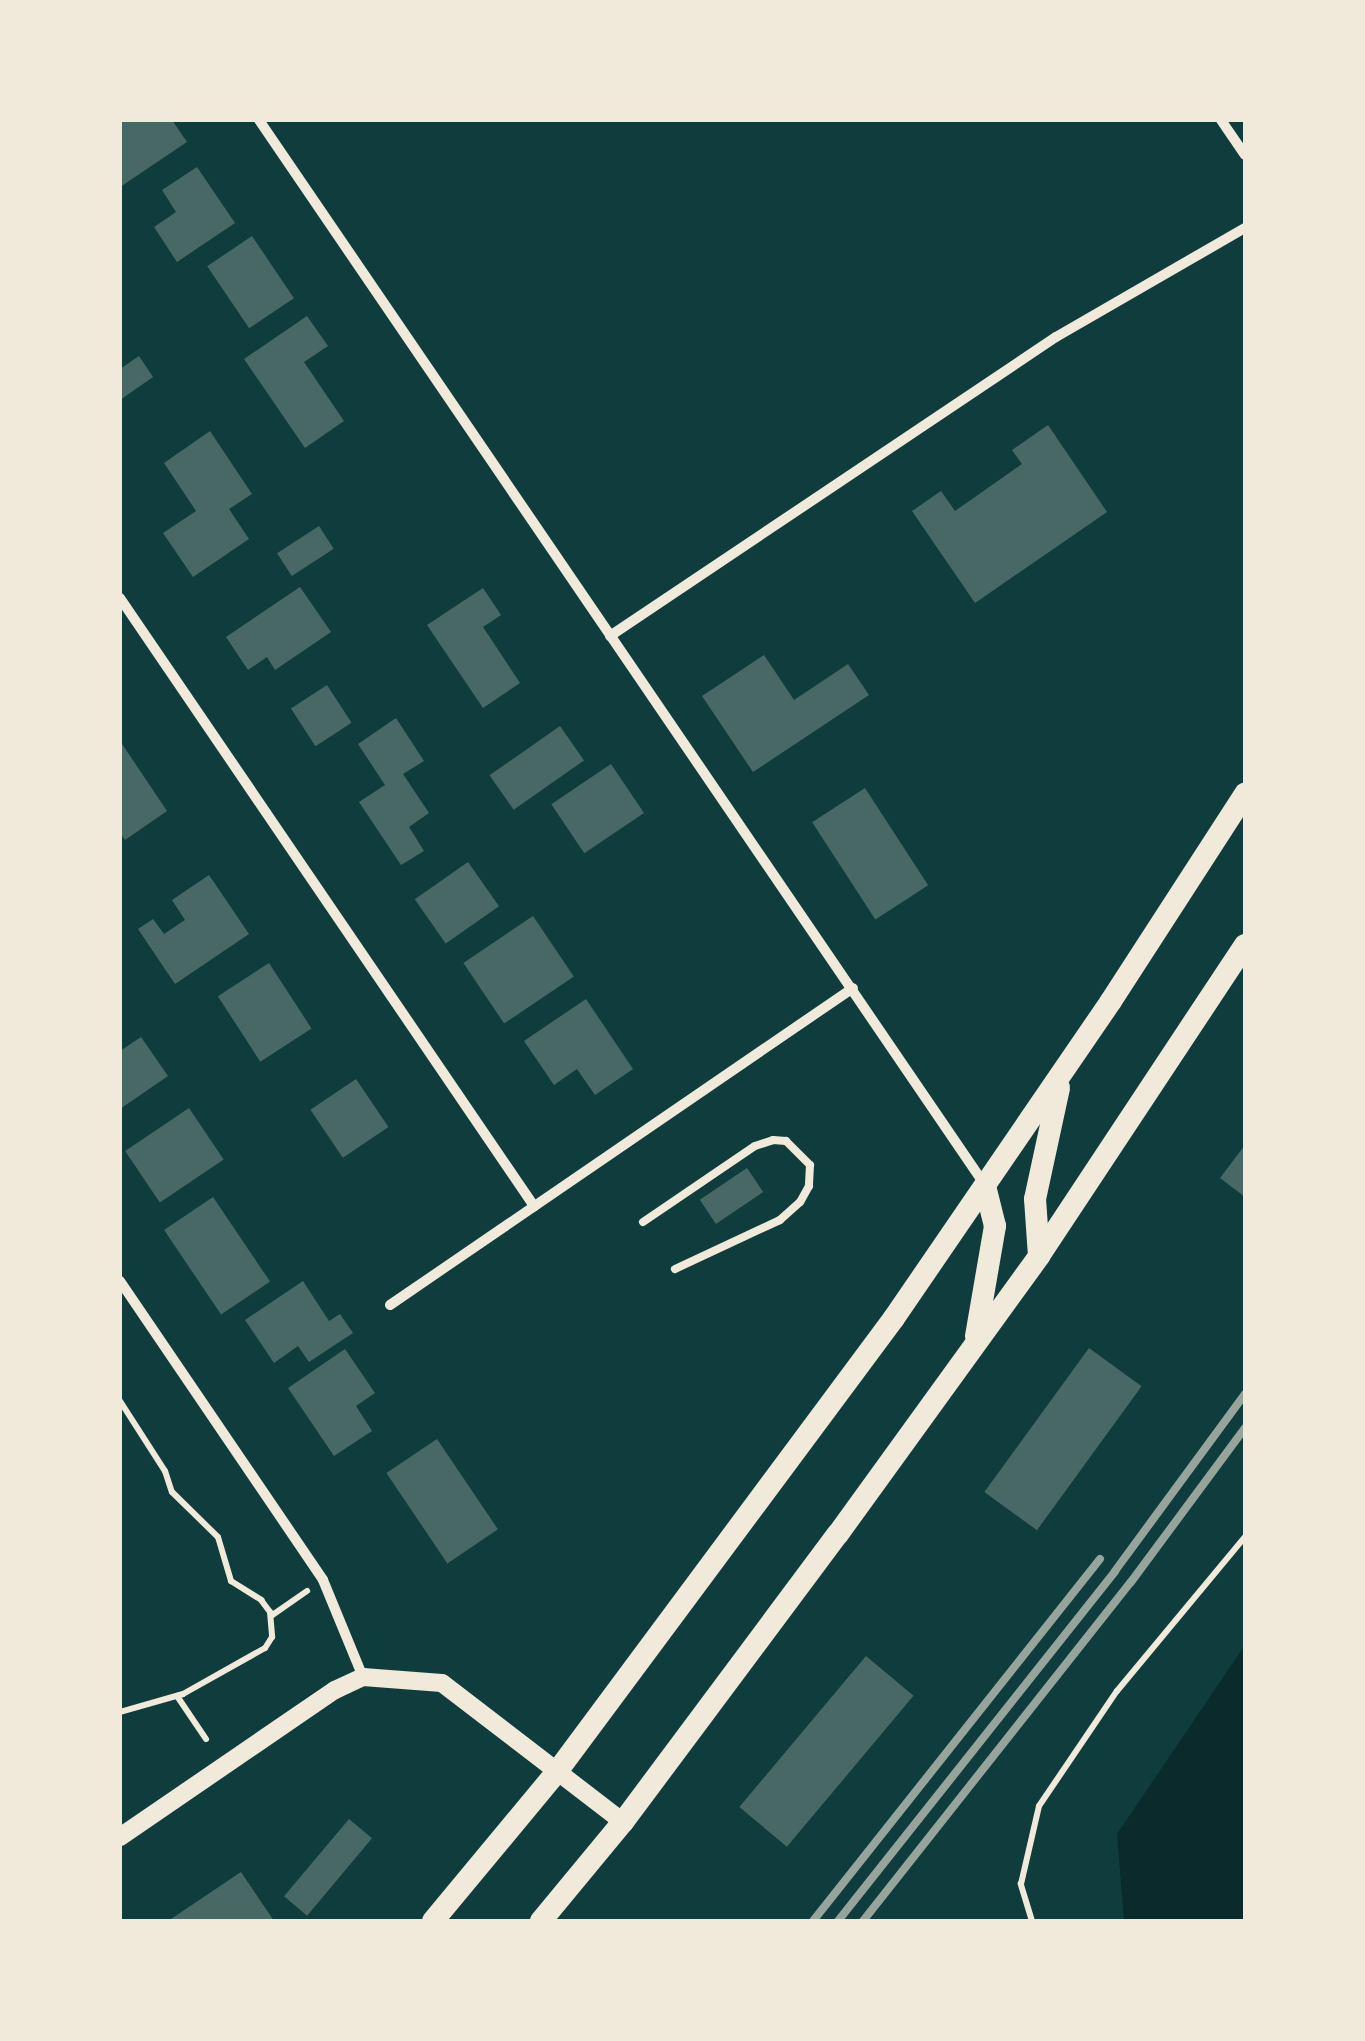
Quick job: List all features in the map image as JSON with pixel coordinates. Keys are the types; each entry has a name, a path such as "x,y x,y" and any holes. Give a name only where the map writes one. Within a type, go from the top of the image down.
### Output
{"main road":[{"path":"433,1921 556,1772 792,1459 985,1186 1245,794"},
{"path":"540,1921 623,1822 1039,1256 1245,945"},
{"path":"1039,1256 1035,1199 1040,1161 1064,1070"},
{"path":"975,1344 994,1226 985,1186"}],"street":[{"path":"259,120 985,1186"},
{"path":"1222,120 1245,154"},
{"path":"610,636 1056,336 1245,228"},
{"path":"120,598 534,1206"},
{"path":"390,1305 853,988"},
{"path":"120,1281 323,1580 363,1677"},
{"path":"120,1837 335,1690 363,1677 442,1683 623,1822"}],"lane":[{"path":"642,1222 755,1146 772,1140 786,1141 810,1165 809,1186 800,1202 780,1220 675,1270"}],"path":[{"path":"120,1401 165,1471 172,1492 186,1511 208,1524 218,1537 231,1581 261,1600 271,1616 272,1637 265,1648 177,1696 120,1712"},
{"path":"1032,1921 1021,1884 1040,1806 1117,1691 1245,1536"},
{"path":"271,1616 323,1580"},
{"path":"177,1696 206,1738"}],"water":[{"path":"1245,1645 1245,1921 1124,1921 1117,1834"}],"building":[{"path":"120,120 172,120 187,142 120,187"},
{"path":"197,167 235,223 177,262 154,227 176,212 162,190"},
{"path":"252,236 294,298 249,328 207,266"},
{"path":"307,316 328,346 304,362 344,421 305,448 244,359"},
{"path":"139,356 153,377 120,400 120,369"},
{"path":"1048,425 1107,512 975,603 912,511 941,491 955,511 1022,464 1012,450"},
{"path":"210,431 252,494 229,509 249,539 193,577 163,533 196,511 164,463"},
{"path":"319,526 334,549 292,576 277,553"},
{"path":"300,587 331,632 275,670 267,657 248,670 226,637"},
{"path":"483,588 501,615 483,627 520,683 483,708 427,625"},
{"path":"764,655 794,700 848,664 869,695 753,772 702,696"},
{"path":"327,685 352,723 315,746 291,708"},
{"path":"396,718 424,761 403,774 429,813 409,827 424,851 401,865 359,802 385,785 358,744"},
{"path":"560,726 584,760 514,810 490,775"},
{"path":"120,741 167,811 125,840 120,833"},
{"path":"611,764 644,813 584,853 551,804"},
{"path":"865,788 928,885 875,920 812,822"},
{"path":"468,862 499,906 446,944 415,899"},
{"path":"209,875 249,934 175,984 138,929 153,919 164,934 185,920 172,900"},
{"path":"533,916 574,977 504,1023 463,963"},
{"path":"269,963 311,1028 260,1062 218,996"},
{"path":"586,999 633,1069 595,1095 577,1069 554,1085 524,1041"},
{"path":"141,1037 168,1076 120,1109 120,1051"},
{"path":"356,1079 388,1127 343,1158 310,1110"},
{"path":"189,1108 224,1159 160,1202 125,1151"},
{"path":"1245,1145 1245,1197 1220,1178"},
{"path":"747,1168 763,1192 716,1224 700,1200"},
{"path":"213,1197 270,1282 221,1315 164,1230"},
{"path":"303,1281 329,1321 340,1314 353,1333 309,1362 298,1346 274,1363 245,1320"},
{"path":"1089,1348 1142,1386 1037,1530 984,1492"},
{"path":"345,1349 375,1393 356,1406 372,1431 334,1456 288,1388"},
{"path":"437,1439 498,1529 447,1563 386,1473"},
{"path":"866,1656 913,1696 787,1847 739,1807"},
{"path":"349,1819 372,1838 307,1916 284,1896"},
{"path":"241,1872 274,1921 168,1921"}],"railway":[{"path":"838,1921 1115,1571 1245,1394"},
{"path":"863,1921 1131,1582 1245,1428"},
{"path":"813,1921 1100,1559"}]}
